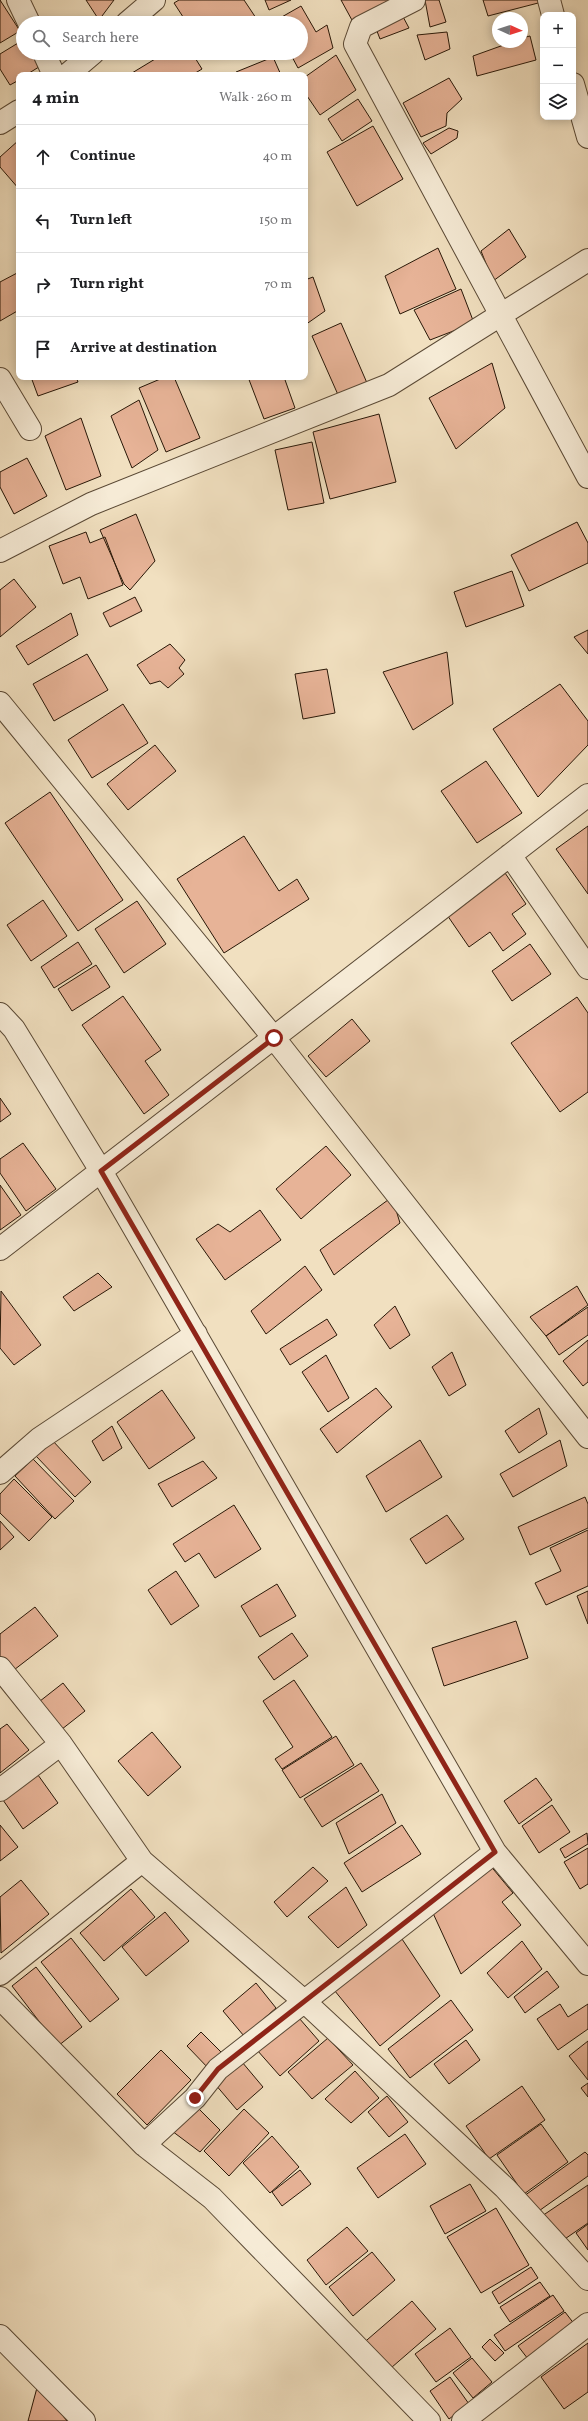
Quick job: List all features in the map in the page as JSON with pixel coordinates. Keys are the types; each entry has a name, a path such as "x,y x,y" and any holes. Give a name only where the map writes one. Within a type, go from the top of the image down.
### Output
{"street":[{"path":"18,0 26,16"},
{"path":"414,0 361,27 355,44 588,477"},
{"path":"549,0 552,12"},
{"path":"135,16 150,2"},
{"path":"47,60 53,72"},
{"path":"71,72 85,60"},
{"path":"576,95 588,137"},
{"path":"0,123 16,113"},
{"path":"0,551 91,504 389,385 588,260"},
{"path":"0,379 30,429"},
{"path":"0,703 274,1038 588,1437"},
{"path":"0,1249 588,794"},
{"path":"510,855 588,968"},
{"path":"5,1027 101,1171 495,1852 588,1964"},
{"path":"0,1473 39,1439 196,1334"},
{"path":"0,1668 61,1744 142,1861 304,2002 505,2188 588,2279"},
{"path":"0,1790 61,1744"},
{"path":"144,2145 195,2098 218,2069 495,1852"},
{"path":"0,1974 142,1861"},
{"path":"0,1998 144,2145 212,2198 429,2421"},
{"path":"463,2421 588,2324"},
{"path":"0,2336 84,2421"}],"building":[{"path":"0,0 16,25 16,33 0,43"},
{"path":"86,0 114,0 102,16 96,16"},
{"path":"179,0 244,0 255,16 182,16 174,3"},
{"path":"265,0 291,0 269,10"},
{"path":"341,0 396,0 353,22"},
{"path":"425,0 439,0 446,22 430,27"},
{"path":"483,0 542,0 542,2 503,12 492,12 492,15 488,16"},
{"path":"301,6 307,16 284,16"},
{"path":"401,13 409,28 380,39 375,26"},
{"path":"308,18 316,32 327,25 333,48 298,68 294,60 308,60"},
{"path":"447,32 450,49 425,60 417,35"},
{"path":"528,36 530,36 536,60 477,76 473,56 495,48 528,48"},
{"path":"16,44 16,60 39,60 42,65 31,72 16,72 16,82 10,85 0,69 0,54"},
{"path":"336,55 356,90 320,115 308,97 308,75"},
{"path":"153,60 196,60 202,69 197,72 134,72"},
{"path":"266,60 274,60 280,72 236,72"},
{"path":"449,78 462,99 447,113 446,126 421,137 403,103"},
{"path":"358,99 372,121 342,141 328,119"},
{"path":"373,126 403,179 357,206 327,152"},
{"path":"449,128 458,131 457,138 431,154 423,143"},
{"path":"16,143 16,186 0,167 0,157"},
{"path":"509,229 526,257 493,281 481,251"},
{"path":"438,248 456,289 400,314 385,276"},
{"path":"16,274 16,312 0,321 0,282"},
{"path":"313,277 325,311 308,323 308,279"},
{"path":"461,289 474,323 430,340 414,310"},
{"path":"341,323 367,383 339,397 312,336"},
{"path":"492,363 505,408 456,449 429,398"},
{"path":"32,380 77,380 78,382 38,396"},
{"path":"158,380 175,380 200,438 166,452 139,388"},
{"path":"249,380 285,380 295,408 264,419"},
{"path":"139,400 158,450 132,468 111,416"},
{"path":"379,414 396,482 330,499 313,432"},
{"path":"81,418 101,476 66,490 45,436"},
{"path":"312,442 324,503 288,510 275,450"},
{"path":"27,458 47,496 14,514 0,487 0,472"},
{"path":"136,514 155,561 130,590 124,584 100,530"},
{"path":"577,522 588,543 588,563 529,591 511,555"},
{"path":"86,532 90,543 105,537 123,585 88,599 80,577 63,584 49,546"},
{"path":"512,571 524,606 466,627 454,592"},
{"path":"14,579 36,607 0,637 0,590"},
{"path":"135,597 142,611 110,627 103,613"},
{"path":"71,613 78,635 28,665 16,646"},
{"path":"588,630 588,654 574,637"},
{"path":"170,644 185,660 179,668 184,674 168,688 160,681 150,684 137,665"},
{"path":"447,652 453,704 413,730 383,672"},
{"path":"87,654 108,690 54,721 33,684"},
{"path":"327,669 335,713 303,719 295,674"},
{"path":"560,684 588,721 588,745 538,797 493,729"},
{"path":"123,704 148,743 92,778 68,740"},
{"path":"155,745 176,771 128,810 107,784"},
{"path":"486,761 522,813 477,843 441,791"},
{"path":"50,792 123,900 78,931 5,823"},
{"path":"588,826 588,894 556,849"},
{"path":"244,836 279,891 297,879 309,899 224,953 177,879"},
{"path":"503,870 526,904 512,914 526,934 503,951 490,932 469,947 445,912"},
{"path":"43,900 67,936 31,961 7,925"},
{"path":"137,901 166,944 124,973 95,929"},
{"path":"78,942 92,964 54,988 41,967"},
{"path":"530,944 551,974 512,1001 492,971"},
{"path":"96,965 110,987 72,1011 58,989"},
{"path":"123,996 161,1050 145,1061 169,1095 144,1114 82,1025"},
{"path":"577,997 588,1013 588,1092 560,1112 511,1043"},
{"path":"352,1019 370,1041 326,1077 308,1056"},
{"path":"0,1098 11,1114 0,1122"},
{"path":"23,1143 56,1189 26,1211 0,1173 0,1159"},
{"path":"326,1146 351,1175 301,1219 276,1189"},
{"path":"0,1185 21,1215 0,1230"},
{"path":"392,1197 400,1223 334,1275 320,1250"},
{"path":"260,1210 281,1240 225,1280 196,1239 218,1224 230,1232"},
{"path":"305,1266 322,1290 266,1334 251,1311"},
{"path":"98,1273 112,1287 74,1311 63,1297"},
{"path":"577,1286 588,1305 546,1336 530,1317"},
{"path":"1,1291 41,1345 14,1365 0,1348"},
{"path":"395,1306 410,1335 390,1349 374,1325"},
{"path":"588,1307 588,1335 559,1355 546,1336"},
{"path":"327,1319 337,1335 290,1365 280,1349"},
{"path":"588,1340 588,1382 583,1386 563,1361"},
{"path":"452,1352 466,1385 449,1396 432,1367"},
{"path":"326,1355 349,1398 328,1412 302,1372"},
{"path":"376,1388 392,1407 337,1453 320,1429"},
{"path":"162,1390 195,1438 149,1469 117,1422"},
{"path":"539,1408 547,1434 519,1453 505,1431"},
{"path":"112,1426 122,1448 103,1461 92,1441"},
{"path":"52,1440 91,1482 75,1497 36,1456"},
{"path":"420,1440 442,1477 386,1512 366,1476"},
{"path":"560,1440 567,1466 513,1497 500,1474"},
{"path":"33,1459 74,1501 55,1519 15,1476"},
{"path":"203,1461 217,1478 172,1507 158,1484"},
{"path":"14,1479 52,1517 29,1541 0,1513 0,1494"},
{"path":"585,1497 588,1504 588,1528 530,1555 518,1527"},
{"path":"234,1505 261,1549 215,1578 199,1553 185,1562 173,1544"},
{"path":"447,1515 464,1539 426,1564 410,1539"},
{"path":"0,1521 14,1537 0,1550"},
{"path":"588,1530 588,1586 546,1605 535,1583 561,1571 550,1548"},
{"path":"176,1571 199,1606 171,1625 148,1590"},
{"path":"277,1584 296,1616 260,1637 241,1606"},
{"path":"588,1591 588,1624 577,1596"},
{"path":"35,1607 58,1636 10,1673 0,1660 0,1634"},
{"path":"516,1621 528,1658 444,1686 432,1648"},
{"path":"292,1633 308,1656 274,1680 258,1657"},
{"path":"294,1680 332,1737 282,1769 275,1759 293,1747 263,1701"},
{"path":"63,1683 85,1711 57,1733 35,1705"},
{"path":"7,1724 29,1750 0,1773 0,1729"},
{"path":"152,1732 181,1767 148,1796 118,1761"},
{"path":"336,1736 354,1765 300,1798 282,1770"},
{"path":"361,1763 379,1791 322,1827 304,1799"},
{"path":"38,1775 58,1803 23,1829 3,1800"},
{"path":"536,1778 552,1800 519,1824 504,1801"},
{"path":"382,1794 396,1823 349,1854 336,1823"},
{"path":"552,1805 570,1832 539,1853 522,1826"},
{"path":"0,1825 18,1847 0,1861"},
{"path":"402,1825 421,1854 362,1892 344,1863"},
{"path":"587,1833 588,1844 565,1858 560,1849"},
{"path":"588,1848 588,1884 580,1889 564,1862"},
{"path":"489,1864 513,1893 502,1902 521,1925 461,1974 432,1911"},
{"path":"313,1867 328,1881 287,1917 274,1902"},
{"path":"21,1880 49,1914 1,1953 0,1897"},
{"path":"346,1887 367,1925 338,1948 308,1917"},
{"path":"131,1889 155,1917 104,1961 80,1933"},
{"path":"165,1912 189,1941 146,1976 122,1947"},
{"path":"400,1936 440,1996 380,2046 330,1985"},
{"path":"71,1938 119,1999 90,2022 41,1962"},
{"path":"522,1941 542,1969 508,1998 487,1973"},
{"path":"36,1967 82,2027 58,2046 12,1986"},
{"path":"547,1971 559,1987 525,2013 514,1997"},
{"path":"256,1983 276,2008 244,2036 223,2011"},
{"path":"451,2000 473,2030 410,2078 388,2049"},
{"path":"560,2004 568,2017 588,2004 588,2029 558,2050 537,2019"},
{"path":"299,2018 319,2041 280,2076 257,2050"},
{"path":"201,2032 226,2057 211,2071 187,2046"},
{"path":"328,2038 353,2065 312,2099 288,2072"},
{"path":"466,2040 480,2060 449,2084 434,2064"},
{"path":"588,2041 588,2080 569,2056"},
{"path":"161,2050 191,2080 147,2125 117,2094"},
{"path":"242,2062 263,2087 237,2110 215,2084"},
{"path":"355,2071 379,2098 351,2123 325,2099"},
{"path":"588,2083 588,2097 581,2088"},
{"path":"522,2086 545,2120 489,2159 466,2126"},
{"path":"387,2096 408,2122 389,2137 368,2112"},
{"path":"195,2105 220,2130 200,2152 172,2131"},
{"path":"244,2109 269,2133 229,2176 204,2151"},
{"path":"541,2124 568,2162 524,2194 497,2155"},
{"path":"405,2134 426,2164 378,2198 357,2168"},
{"path":"272,2136 299,2167 270,2193 243,2163"},
{"path":"585,2152 588,2155 588,2176 536,2213 524,2196"},
{"path":"300,2170 311,2184 282,2206 272,2192"},
{"path":"470,2184 486,2211 445,2234 430,2206"},
{"path":"588,2185 588,2223 559,2243 542,2216"},
{"path":"496,2208 529,2265 481,2293 447,2237"},
{"path":"588,2224 588,2250 576,2233"},
{"path":"347,2227 368,2251 326,2285 307,2260"},
{"path":"372,2252 395,2280 353,2316 329,2287"},
{"path":"531,2267 538,2278 499,2304 492,2292"},
{"path":"540,2282 550,2296 510,2322 500,2307"},
{"path":"553,2295 564,2311 505,2351 494,2335"},
{"path":"412,2301 436,2329 384,2374 360,2346"},
{"path":"565,2312 575,2325 528,2359 518,2346"},
{"path":"450,2328 471,2357 436,2382 415,2354"},
{"path":"490,2339 504,2353 495,2361 482,2347"},
{"path":"588,2343 588,2392 564,2409 541,2377"},
{"path":"472,2358 492,2382 473,2398 453,2373"},
{"path":"450,2377 469,2404 449,2419 430,2391"},
{"path":"38,2384 67,2421 28,2421"}],"route":[{"path":"195,2098 218,2069 495,1852 101,1171 274,1038"}]}
